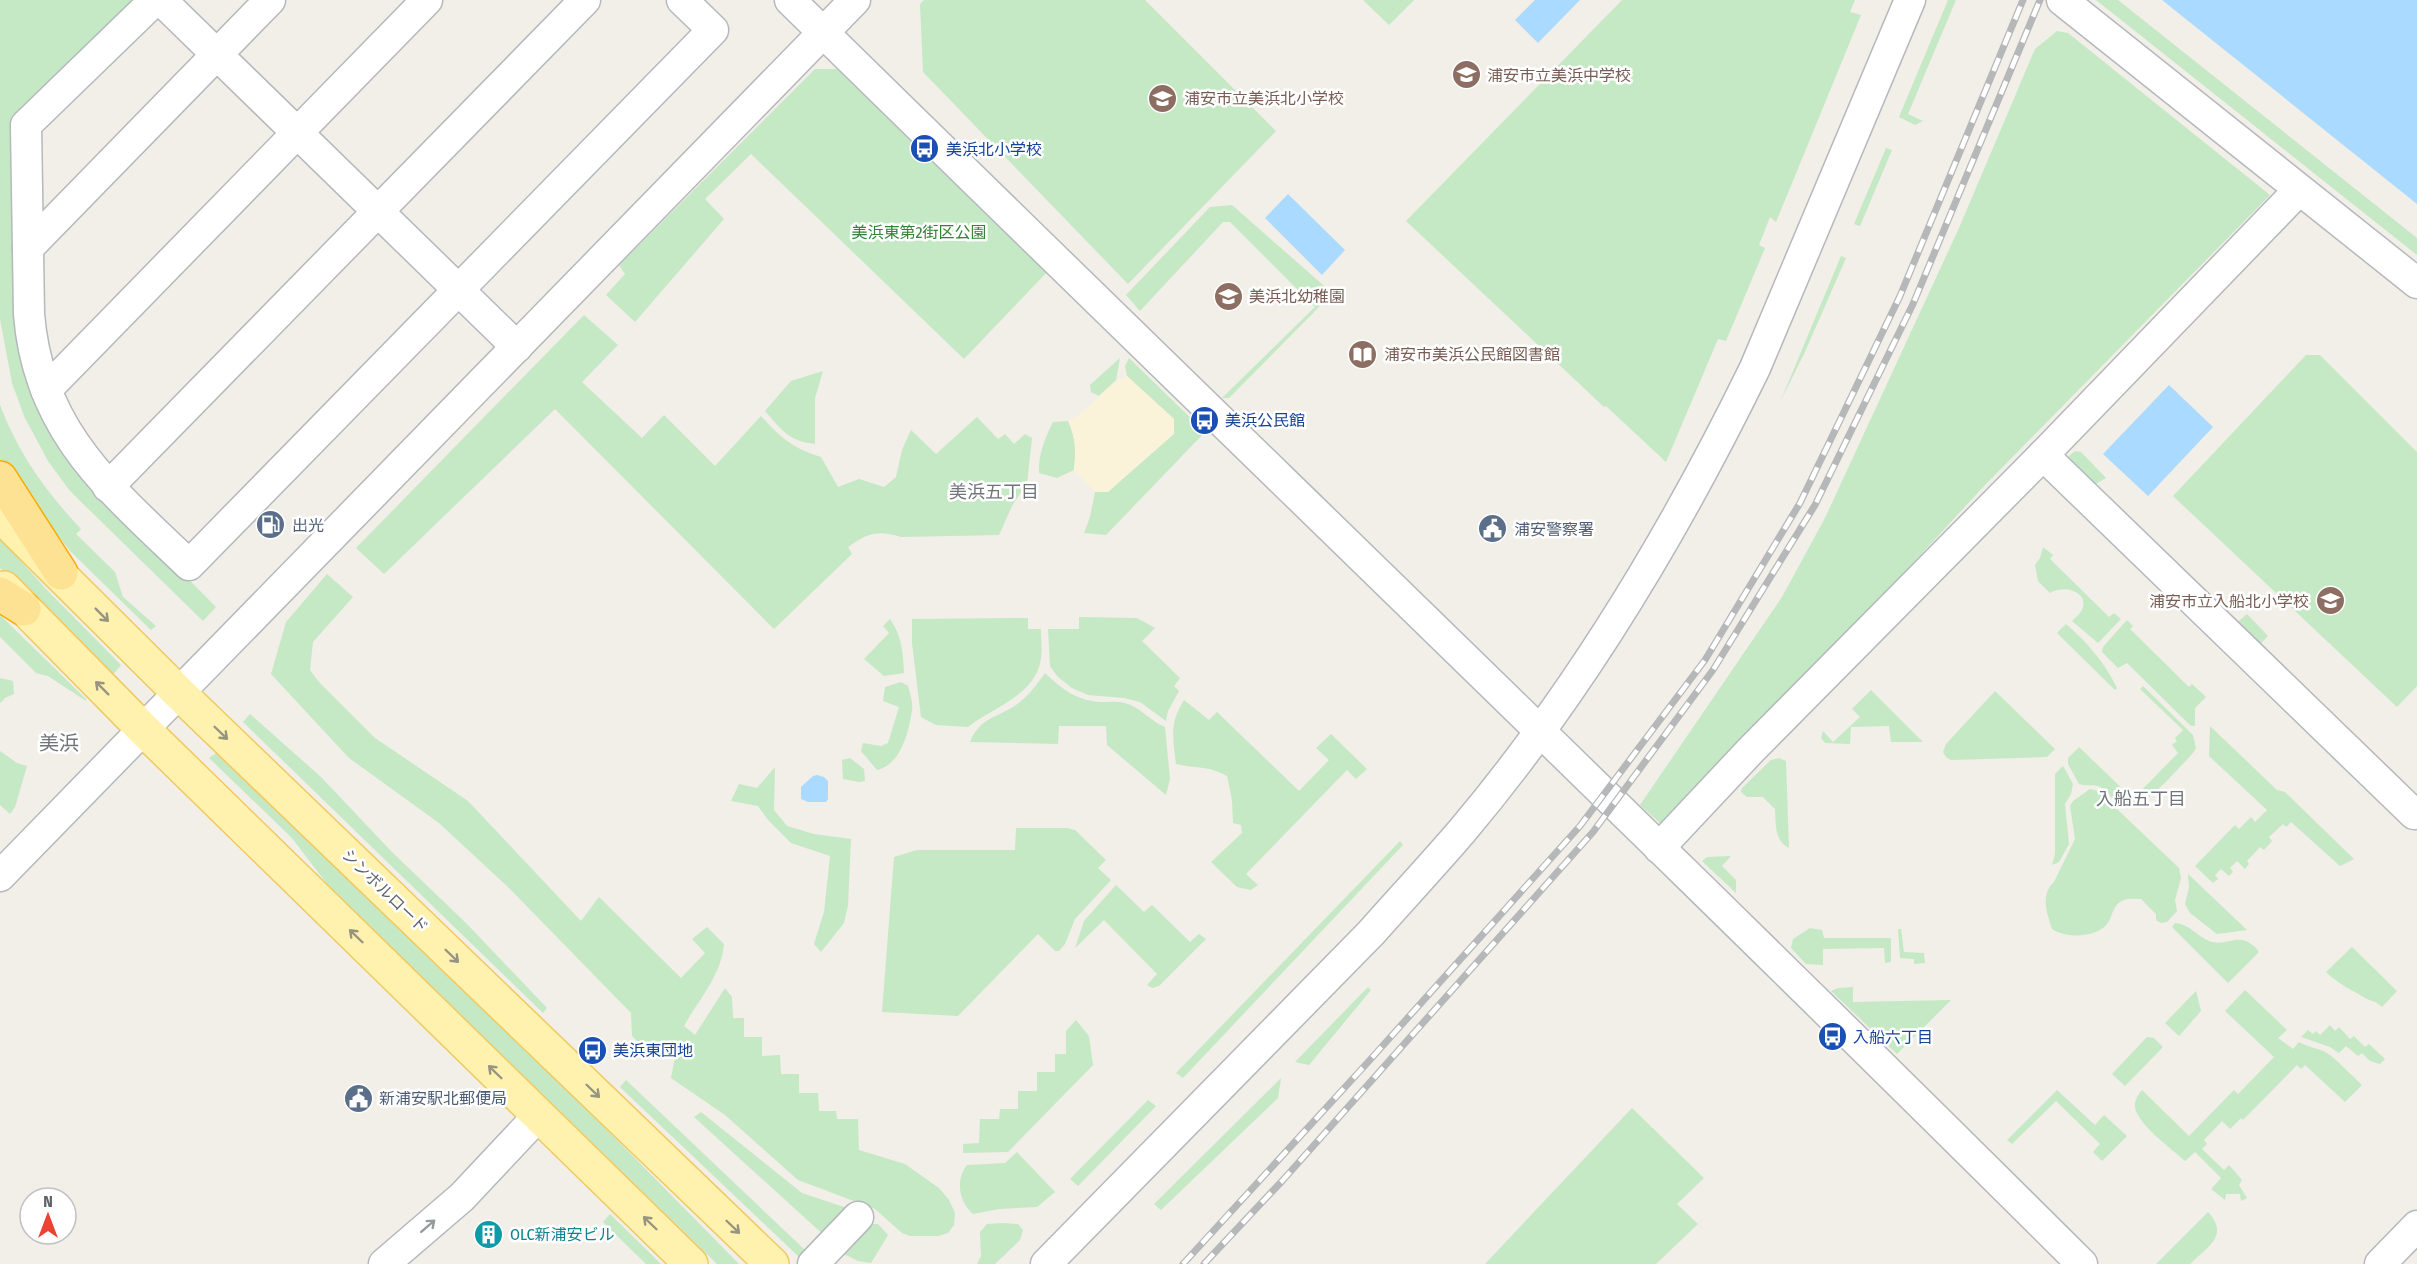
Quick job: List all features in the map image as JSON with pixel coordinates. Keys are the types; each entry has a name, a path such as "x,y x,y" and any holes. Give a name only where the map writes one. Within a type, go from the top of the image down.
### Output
{"highway":[{"path":"0,478 61,573"}],"main road":[{"name":"シンボルロード","path":"0,515 61,573 179,693 772,1264"},
{"path":"0,585 12,602 691,1264"}],"street":[{"path":"155,0 26,125 31,334 46,390 73,444 108,487 189,565 713,30 682,0"},
{"path":"161,0 517,347"},
{"path":"28,248 270,0"},
{"path":"46,390 427,0"},
{"path":"108,487 585,0"},
{"path":"790,0 2082,1264"},
{"path":"0,876 855,0"},
{"path":"1755,368 1750,333 1890,0"},
{"path":"1046,1264 1371,933 1462,830 1539,731 1588,662 1656,555 1702,473 1755,368 1910,0"},
{"path":"1755,368 1783,350 1931,0"},
{"path":"2062,0 2417,283"},
{"path":"1659,848 1751,750 2043,455 2299,190"},
{"path":"2043,455 2414,814 2417,811"},
{"path":"384,1264 462,1197 539,1115"},
{"path":"813,1264 858,1217"},
{"path":"2380,1264 2417,1227"}],"green space":[{"path":"0,0 139,0 17,125 19,316 83,473 216,607 203,621 70,491 48,461 24,416 12,383 0,319"},
{"path":"924,0 1145,0 1276,131 1128,284 923,72 920,4"},
{"path":"1363,0 1414,0 1389,25"},
{"path":"1622,0 1855,0 1850,12 1861,15 1776,222 1770,217 1759,245 1765,248 1726,341 1718,339 1666,462 1606,406 1604,407 1406,221"},
{"path":"1948,0 1956,0 1908,114 1923,121 1915,125 1899,117"},
{"path":"2096,0 2118,0 2417,238 2417,255"},
{"path":"2057,31 2068,33 2270,195 1985,485 1753,736 1661,824 1640,805 1782,597 1825,518 1959,228 2035,49"},
{"name":"美浜東第2街区公園","path":"815,69 837,69 1048,271 964,359 751,154 705,199 724,219 635,322 606,295 625,274 619,265"},
{"path":"1886,148 1892,150 1860,226 1854,224"},
{"path":"1232,205 1331,292 1229,398 1222,398 1315,307 1230,222 1223,222 1140,311 1126,295 1210,207"},
{"path":"1841,256 1846,258 1781,400"},
{"path":"584,315 618,345 582,382 642,438 664,415 715,466 761,416 788,441 802,450 821,457 838,487 859,479 884,487 896,477 902,450 911,430 936,454 977,417 998,439 1005,434 1014,444 1025,434 1032,438 1027,483 1012,506 999,535 901,537 879,533 861,539 848,547 852,554 774,629 555,409 384,574 356,548"},
{"path":"2306,355 2320,355 2417,452 2417,686 2397,707 2173,496"},
{"path":"1120,358 1116,380 1099,396 1091,392 1090,385"},
{"path":"1129,358 1205,432 1106,535 1084,533 1095,492 1108,492 1174,419 1127,376 1125,366"},
{"path":"823,371 815,398 815,444 786,434 765,411 791,381"},
{"path":"0,405 24,456 56,501 81,529 76,534 115,572 123,597 156,626 151,630 71,552 0,459"},
{"path":"1068,421 1075,445 1074,470 1057,478 1039,473 1043,447 1053,422"},
{"path":"2075,451 2081,452 2106,478 2094,485 2067,458"},
{"path":"0,538 46,589 121,665 111,677 0,568"},
{"path":"2043,547 2053,555 2050,559 2109,617 2114,613 2121,619 2098,643 2072,621 2082,610 2082,598 2079,594 2062,589 2050,593 2038,581 2035,565"},
{"path":"327,574 353,597 313,642 310,670 319,682 375,738 468,801 581,921 599,897 681,978 705,953 692,939 707,927 724,944 722,956 714,977 684,1026 695,1035 725,988 732,997 733,1018 744,1018 744,1037 762,1037 762,1056 780,1055 781,1074 799,1074 799,1093 818,1093 819,1111 836,1111 837,1119 858,1119 859,1150 905,1164 939,1188 949,1200 955,1213 954,1225 948,1233 938,1236 910,1236 902,1233 875,1209 798,1180 725,1115 671,1078 676,1052 664,1047 644,1048 632,1036 631,1013 509,888 439,823 349,758 271,674 286,622"},
{"path":"2247,614 2268,636 2255,649 2249,642 2253,637 2240,625 2237,628 2233,626"},
{"path":"0,615 86,701 48,676 36,673 0,637"},
{"path":"1079,617 1137,618 1155,628 1142,641 1180,678 1174,686 1179,691 1168,711 1166,721 1140,702 1124,698 1088,695 1072,688 1057,676 1050,666 1048,629 1079,629"},
{"path":"1028,618 1028,629 1041,629 1042,648 1039,667 1027,686 1008,702 968,727 936,725 921,717 912,643 912,619"},
{"path":"890,619 899,638 904,673 884,676 864,659 889,633 883,626"},
{"path":"2127,620 2133,626 2130,629 2189,687 2192,684 2206,697 2195,708 2195,726 2191,726 2127,663 2118,668 2102,652 2103,647"},
{"path":"2066,624 2101,661 2117,688 2115,690 2057,633"},
{"path":"1045,673 1077,697 1092,701 1125,703 1165,727 1170,779 1166,795 1107,745 1106,726 1059,726 1058,744 970,742 986,722 1020,702"},
{"path":"0,678 13,681 14,694 0,703"},
{"path":"901,682 908,686 912,701 909,728 898,754 885,767 877,770 861,751 863,743 881,746 888,743 899,707 883,701 885,687"},
{"path":"2143,686 2193,735 2196,748 2170,778 2149,797 2130,808 2122,807 2105,790 2094,785 2079,784 2068,764 2068,758 2079,747 2133,799 2178,753 2172,745 2183,730 2140,689"},
{"path":"1871,690 1923,742 1891,742 1889,726 1851,727 1850,744 1825,743 1821,738 1823,731 1833,742 1860,717 1852,709"},
{"path":"1995,691 2055,749 2047,757 1951,760 1946,757 1943,752 1946,744"},
{"path":"1184,700 1209,720 1217,712 1299,791 1329,760 1316,748 1331,734 1367,769 1356,779 1347,770 1246,874 1258,885 1251,890 1237,887 1211,862 1242,833 1241,825 1233,823 1232,800 1227,776 1208,769 1176,764 1174,724"},
{"path":"250,714 321,777 392,852 468,925 547,1008 543,1013 243,722"},
{"path":"2210,726 2277,790 2285,792 2354,859 2340,866 2291,822 2286,827 2283,824 2269,837 2272,841 2264,850 2260,847 2247,861 2249,864 2245,869 2237,861 2230,868 2233,872 2229,876 2221,869 2215,875 2218,879 2213,883 2195,866 2235,825 2239,829 2251,817 2255,822 2267,810 2209,756"},
{"path":"222,749 564,1086 739,1264 717,1264 330,888 292,838 209,758"},
{"path":"0,751 17,763 27,766 15,807 10,814 0,805"},
{"path":"850,758 864,769 865,781 843,779 842,760"},
{"path":"1779,758 1786,761 1789,848 1778,836 1775,809 1763,797 1747,797 1741,792 1742,788 1771,760"},
{"path":"2063,766 2073,784 2071,794 2065,804 2069,844 2059,862 2052,865 2055,854 2055,774"},
{"path":"775,767 774,810 787,826 814,834 851,839 848,905 844,923 821,952 814,944 824,912 830,856 791,843 768,820 758,806 731,801 739,784 757,788"},
{"path":"2090,789 2098,791 2179,868 2181,878 2175,900 2177,911 2167,922 2161,923 2156,920 2156,914 2141,899 2131,899 2119,903 2105,927 2091,934 2066,934 2052,929 2046,898 2075,839 2070,806 2073,801"},
{"path":"1016,828 1075,830 1106,860 1098,868 1111,880 1075,919 1065,944 1059,951 1055,951 1038,934 958,1016 882,1012 894,857 917,850 1015,850"},
{"path":"1400,841 1403,845 1183,1078 1176,1073"},
{"path":"1731,856 1722,866 1736,880 1736,893 1702,861 1707,857"},
{"path":"2188,874 2247,930 2217,934 2190,913 2185,904 2189,887"},
{"path":"1116,885 1144,912 1152,905 1190,942 1199,934 1206,939 1159,986 1152,988 1147,985 1157,974 1104,920 1075,948 1084,921"},
{"path":"2175,923 2216,943 2245,941 2258,950 2258,953 2228,983 2172,927"},
{"path":"1810,928 1822,930 1824,938 1891,938 1891,962 1885,963 1884,948 1823,949 1823,965 1806,964 1791,948 1793,939"},
{"path":"1898,929 1901,929 1904,952 1924,953 1925,963 1914,964 1914,959 1900,958"},
{"path":"2352,947 2397,991 2382,1007 2335,980 2326,972"},
{"path":"1368,987 1371,990 1309,1065 1295,1062"},
{"path":"1853,987 1853,1002 1951,1000 1897,1054 1831,991"},
{"path":"2245,990 2287,1030 2278,1038 2293,1049 2299,1042 2319,1049 2338,1062 2362,1085 2345,1102 2305,1065 2301,1069 2297,1065 2243,1120 2241,1118 2230,1129 2222,1121 2204,1140 2207,1144 2202,1149 2224,1170 2229,1165 2242,1180 2239,1185 2247,1198 2241,1201 2240,1194 2226,1194 2225,1200 2211,1189 2221,1178 2195,1152 2185,1161 2148,1128 2137,1114 2135,1105 2142,1090 2189,1136 2234,1090 2238,1094 2274,1057 2225,1011"},
{"path":"2196,991 2201,1011 2179,1036 2165,1023"},
{"path":"1076,1020 1089,1036 1093,1065 1008,1152 963,1153 963,1144 979,1143 980,1119 999,1119 1000,1109 1018,1109 1018,1091 1037,1091 1037,1072 1055,1072 1055,1054 1066,1054 1066,1031"},
{"path":"2330,1025 2335,1031 2339,1027 2350,1039 2354,1036 2365,1047 2369,1044 2385,1059 2380,1064 2370,1061 2362,1053 2358,1056 2346,1046 2339,1053 2330,1047 2301,1037 2308,1030 2313,1034 2316,1031 2320,1035"},
{"path":"2147,1037 2154,1038 2163,1047 2125,1086 2112,1074"},
{"path":"1281,1078 1278,1098 1161,1210 1154,1204"},
{"path":"626,1080 805,1250 799,1257 620,1087"},
{"path":"2057,1090 2095,1125 2104,1115 2127,1136 2102,1161 2093,1152 2100,1144 2056,1101 2012,1144 2007,1140"},
{"path":"1148,1100 1156,1106 1078,1186 1070,1179"},
{"path":"1632,1108 1704,1178 1677,1204 1698,1224 1656,1264 1485,1264"},
{"path":"701,1112 802,1193 847,1208 827,1238 694,1117"},
{"path":"1017,1152 1055,1192 1037,1207 999,1209 973,1214 964,1203 960,1191 961,1177 967,1165 1005,1163"},
{"path":"2208,1212 2217,1228 2214,1241 2209,1246 2190,1264 2156,1264"},
{"path":"610,1214 661,1264 646,1264 603,1222"},
{"path":"870,1224 878,1224 888,1235 871,1263 858,1261 842,1253"},
{"path":"987,1224 1018,1224 1023,1230 1020,1240 995,1264 977,1264 981,1256 980,1232"}],"sand":[{"path":"1127,376 1174,419 1174,434 1108,492 1095,492 1074,470 1075,445 1068,421 1084,411 1111,385"}],"water":[{"path":"1535,0 1580,0 1538,43 1515,20"},
{"path":"2162,0 2417,0 2417,204"},
{"path":"1288,194 1345,250 1322,275 1265,218"},
{"path":"2169,385 2213,427 2148,496 2103,454"},
{"path":"817,775 828,781 826,802 808,802 801,799 801,787"}],"railway":[{"path":"1183,1264 1580,826 1705,660 1800,503 1900,296 2023,0"},
{"path":"1204,1264 1283,1180 1593,832 1713,670 1815,505 1913,304 2040,0"}],"place":[{"name":"浦安市立美浜中学校","path":"1466,75"},
{"name":"浦安市立美浜北小学校","path":"1163,98"},
{"name":"美浜北小学校","path":"925,149"},
{"name":"美浜北幼稚園","path":"1228,296"},
{"name":"浦安市美浜公民館図書館","path":"1363,354"},
{"name":"美浜公民館","path":"1204,420"},
{"name":"出光","path":"271,525"},
{"name":"浦安警察署","path":"1493,529"},
{"name":"浦安市立入船北小学校","path":"2330,601"},
{"name":"入船六丁目","path":"1832,1037"},
{"name":"美浜東団地","path":"592,1050"},
{"name":"新浦安駅北郵便局","path":"358,1098"},
{"name":"OLC新浦安ビル","path":"489,1234"}],"district":[{"name":"美浜五丁目","path":"994,492"},
{"name":"美浜","path":"59,743"},
{"name":"入船五丁目","path":"2141,799"}]}
